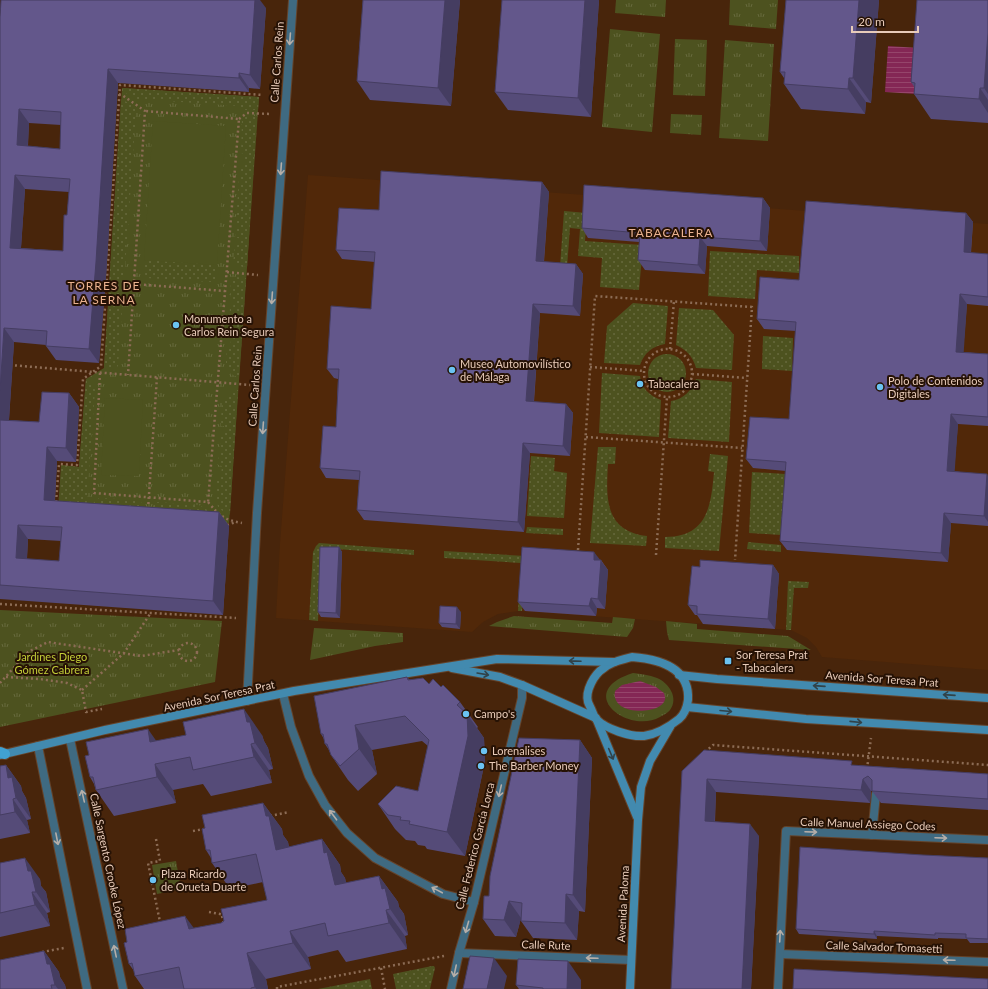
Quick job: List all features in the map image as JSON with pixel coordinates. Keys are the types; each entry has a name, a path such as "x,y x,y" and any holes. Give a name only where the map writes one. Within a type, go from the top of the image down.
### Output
{"main road":[{"path":"632,657 648,659 669,666 680,675 688,690 687,707 682,717 670,726 658,732 643,736 612,730 596,718 588,702 589,689 594,678 603,668 614,662 632,657"},
{"name":"Avenida Sor Teresa Prat","path":"2,754 70,738 246,701 497,659 614,662"},
{"name":"Avenida Sor Teresa Prat","path":"445,667 500,677 522,685 596,718"},
{"name":"Avenida Sor Teresa Prat","path":"680,675 717,679 988,698"},
{"path":"687,707 873,723 988,730"},
{"name":"Avenida Paloma","path":"596,718 638,820"},
{"name":"Avenida Paloma","path":"630,989 638,820 641,787 650,761 670,726"}],"street":[{"name":"Calle Carlos Rein","path":"246,701 256,525 293,0"},
{"name":"Calle Federico García Lorca","path":"451,989 459,953 474,902 522,698 522,685"},
{"path":"283,694 291,727 309,776 326,805 347,833 375,858 443,894 474,902"},
{"name":"Calle Sargento Crooke López","path":"70,738 123,989"},
{"path":"38,746 87,989"},
{"path":"872,835 876,794"},
{"name":"Calle Manuel Assiego Codes","path":"778,989 786,831 988,840"},
{"name":"Calle Rute","path":"459,953 631,960"},
{"name":"Calle Salvador Tomasetti","path":"780,954 988,962"}],"path":[{"path":"56,505 59,464 77,464 83,379 101,366 120,85 263,95"},
{"path":"111,92 120,95 146,111 239,118 248,113 285,115"},
{"path":"128,375 146,111"},
{"path":"239,118 208,502 219,515 229,521 256,525"},
{"path":"227,272 273,276"},
{"path":"134,284 225,291"},
{"path":"578,550 595,296 674,301 752,307 735,560"},
{"path":"670,349 674,301"},
{"path":"106,302 132,304"},
{"path":"670,349 681,352 687,358 691,366 692,374 690,383 685,390 678,395 667,397 656,393 649,388 645,381 644,371 645,364 650,357 656,352 670,349"},
{"path":"10,365 266,386"},
{"path":"590,367 644,371"},
{"path":"100,373 94,492 208,502"},
{"path":"692,374 747,378"},
{"path":"148,510 157,378"},
{"path":"656,555 667,397"},
{"path":"586,437 742,448"},
{"path":"222,524 229,525 236,522"},
{"path":"0,604 250,619"},
{"path":"82,690 124,653 150,614"},
{"path":"0,683 28,652 48,642 141,656 179,650 185,643 190,643 197,650 197,654 191,661 186,662 179,656 179,650"},
{"path":"6,677 40,679 67,683 82,690"},
{"path":"82,690 86,712 102,709"},
{"path":"867,770 873,723"},
{"path":"703,754 713,745 988,765"},
{"path":"266,817 288,812"},
{"path":"193,831 207,828"},
{"path":"156,839 160,861 148,863 160,922"},
{"path":"209,912 222,916 229,914"},
{"path":"222,916 225,931"},
{"path":"39,953 78,945"},
{"path":"278,989 277,987 459,953"},
{"path":"381,968 385,989"}],"shaded area":[{"path":"888,46 919,48 916,94 885,92"},
{"name":"Tabacalera","path":"308,175 988,224 988,670 822,657 816,647 807,638 791,630 518,611 498,614 483,622 472,632 276,618 280,544"},
{"path":"640,681 656,687 664,693 665,699 662,704 656,708 637,711 620,705 616,699 615,691 622,685"}],"green space":[{"path":"616,0 666,0 665,17 615,13"},
{"path":"730,0 778,0 776,29 729,25"},
{"path":"610,29 660,34 652,132 602,127"},
{"path":"675,39 707,40 705,96 673,95"},
{"path":"725,40 774,44 768,141 719,138"},
{"path":"122,88 259,97 229,523 86,513 61,465 79,467 86,379 104,368"},
{"path":"122,88 259,97 258,110 244,110 239,106 137,99 122,91"},
{"path":"121,99 134,106 136,112 123,297 120,301 108,300"},
{"path":"671,114 702,115 701,135 670,133"},
{"path":"246,116 257,116 247,267 236,266 233,263 235,246 237,246 239,238 235,238 240,163 244,163 245,154 241,153 242,118"},
{"path":"153,121 226,126 217,265 144,260"},
{"path":"564,211 587,213 585,241 643,245 639,290 600,287 602,258 578,256 580,229 570,228 567,267 560,267"},
{"path":"710,251 799,256 799,273 757,270 755,299 708,296"},
{"path":"144,260 217,265 215,280 212,282 146,278 143,275"},
{"path":"235,277 246,278 239,377 230,373 226,363 227,349 230,349 231,340 228,340 230,308 233,308 234,299 230,299 231,280"},
{"path":"633,303 668,306 665,344 657,346 650,351 644,357 640,365 604,363 607,326"},
{"path":"108,305 118,305 122,310 118,366 115,369 104,368"},
{"path":"679,308 713,310 734,335 732,370 696,368 689,354 676,345"},
{"path":"763,336 793,338 792,371 762,369"},
{"path":"667,354 677,357 683,363 686,373 683,383 677,389 667,392 657,389 651,383 648,373 651,363 657,357"},
{"path":"602,373 640,376 644,388 653,396 661,400 659,437 599,433"},
{"path":"86,379 91,382 95,390 86,513 58,510 61,465 79,467"},
{"path":"696,379 732,382 729,442 668,438 671,401 676,400 686,394"},
{"path":"234,390 238,390 230,514 219,508 215,493 217,475 221,475 222,466 218,465 221,435 224,435 224,426 221,426 222,406 226,397"},
{"path":"105,398 143,400 139,476 101,475"},
{"path":"598,447 616,447 615,464 608,464 607,488 608,500 615,520 622,527 633,533 647,536 646,546 590,543"},
{"path":"710,454 728,456 719,551 665,548 665,537 679,536 699,525 709,507 714,472 708,471"},
{"path":"531,456 555,458 554,471 567,473 564,518 527,516"},
{"path":"752,472 785,474 781,535 749,533"},
{"path":"99,498 136,500 142,503 145,509 91,505"},
{"path":"156,502 199,505 229,523 149,517 150,510"},
{"path":"527,527 563,529 563,535 526,533"},
{"path":"748,542 781,545 781,552 747,549"},
{"path":"319,543 414,550 414,555 324,548 321,552 318,621 309,620 313,552"},
{"path":"444,551 525,556 522,611 518,611 521,563 444,558"},
{"path":"788,581 809,582 808,588 794,588 791,630 786,630"},
{"name":"Jardines Diego Gómez Cabrera","path":"0,610 222,621 215,682 0,727"},
{"path":"514,616 612,623 613,617 635,619 633,628 627,637 489,626"},
{"path":"666,621 697,624 697,629 788,636 811,650 669,640"},
{"path":"314,628 403,633 403,642 375,646 310,660"},
{"path":"633,673 654,677 661,680 669,687 673,696 673,705 667,713 647,721 634,720 622,716 612,709 607,700 607,690 616,681"},
{"path":"176,861 181,889 157,894 152,865"},
{"path":"432,966 435,968 430,989 396,989 393,974"},
{"path":"370,979 372,989 318,989"}],"building":[{"path":"1,0 255,0 250,75 239,73 239,78 108,69 89,349 46,346 47,331 4,328 0,391","holes":["19,109 61,112 60,149 17,145","15,175 70,179 67,215 64,215 63,251 10,248"]},
{"path":"363,0 445,0 438,88 357,81"},
{"path":"502,0 585,0 578,98 495,92"},
{"path":"786,0 859,0 853,78 849,78 848,89 784,84 785,72 780,72"},
{"path":"917,0 988,0 988,33 984,88 980,88 979,99 914,94 915,83 911,82"},
{"path":"381,171 542,182 536,261 576,264 573,306 533,304 526,401 566,404 563,446 523,443 518,522 357,510 360,471 320,468 323,426 336,427 339,369 327,369 331,306 371,309 375,252 336,250 339,208 379,210"},
{"path":"584,185 763,198 760,241 700,237 698,265 638,260 640,233 582,228"},
{"name":"Polo de Contenidos Digitales","path":"806,201 966,213 964,252 988,254 988,297 960,294 956,352 988,354 988,417 951,414 947,471 987,474 984,516 944,513 941,553 780,541 786,462 746,459 750,417 789,419 796,322 757,319 760,277 799,280"},
{"path":"42,392 69,393 66,448 47,447 44,500 219,512 213,601 0,585 0,420 39,422","holes":["18,525 62,527 59,561 16,558"]},
{"path":"320,547 339,547 336,613 318,612"},
{"path":"522,547 594,552 594,560 601,560 598,599 591,598 589,606 518,602"},
{"path":"700,560 773,565 768,619 697,614 697,606 688,605 692,566 700,567"},
{"path":"440,606 457,607 456,624 439,623"},
{"path":"407,677 408,680 423,678 429,684 433,679 441,687 443,685 460,702 457,705 467,714 468,736 447,832 409,824 410,821 400,820 401,817 388,815 378,804 396,786 418,791 429,740 405,716 355,725 359,749 340,766 331,755 327,744 325,744 323,734 321,734 314,696"},
{"path":"244,709 247,722 250,722 255,743 251,744 254,757 193,770 190,757 155,764 157,777 96,790 93,777 90,777 85,756 89,755 86,742 148,729 150,742 186,735 183,722"},
{"path":"519,738 580,740 573,895 566,894 565,923 521,921 522,903 509,901 504,920 483,919 484,896 489,896 490,876"},
{"path":"704,750 852,761 851,765 988,774 988,799 872,791 872,780 868,776 863,779 861,790 707,779 705,821 750,824 742,989 671,989 682,771"},
{"path":"6,765 8,778 12,777 16,798 13,799 15,812 0,815 0,766"},
{"path":"263,803 266,816 269,816 276,850 322,839 324,853 327,852 335,885 379,876 382,889 385,888 390,909 386,910 389,923 328,936 325,923 290,931 293,943 247,953 255,987 251,989 184,989 179,967 135,976 132,963 129,964 124,943 127,942 125,929 185,916 189,929 221,923 224,921 221,909 267,900 256,854 212,863 210,850 206,850 202,829 205,828 202,815"},
{"path":"800,847 988,858 988,939 966,938 966,934 935,933 935,935 874,931 874,934 796,929"},
{"path":"25,858 28,871 31,871 36,892 32,892 35,905 0,913 0,863"},
{"path":"44,951 47,964 50,964 55,985 51,985 52,989 0,989 0,960"},
{"path":"470,956 494,958 487,989 463,989"},
{"path":"518,959 568,961 567,989 543,989 516,985"},
{"path":"794,969 988,979 988,989 793,989"}],"place":[{"name":"Monumento a Carlos Rein Segura","path":"176,325"},
{"name":"Museo Automovilístico de Málaga","path":"452,370"},
{"name":"Tabacalera","path":"640,384"},
{"name":"Polo de Contenidos Digitales","path":"880,387"},
{"name":"Sor Teresa Prat - Tabacalera","path":"728,661"},
{"name":"Campo's","path":"466,714"},
{"name":"Lorenalises","path":"484,751"},
{"name":"The Barber Money","path":"481,766"},
{"name":"Plaza Ricardo de Orueta Duarte","path":"153,880"}],"district":[{"name":"TABACALERA","path":"671,233"},
{"name":"TORRES DE LA SERNA","path":"104,293"}]}
